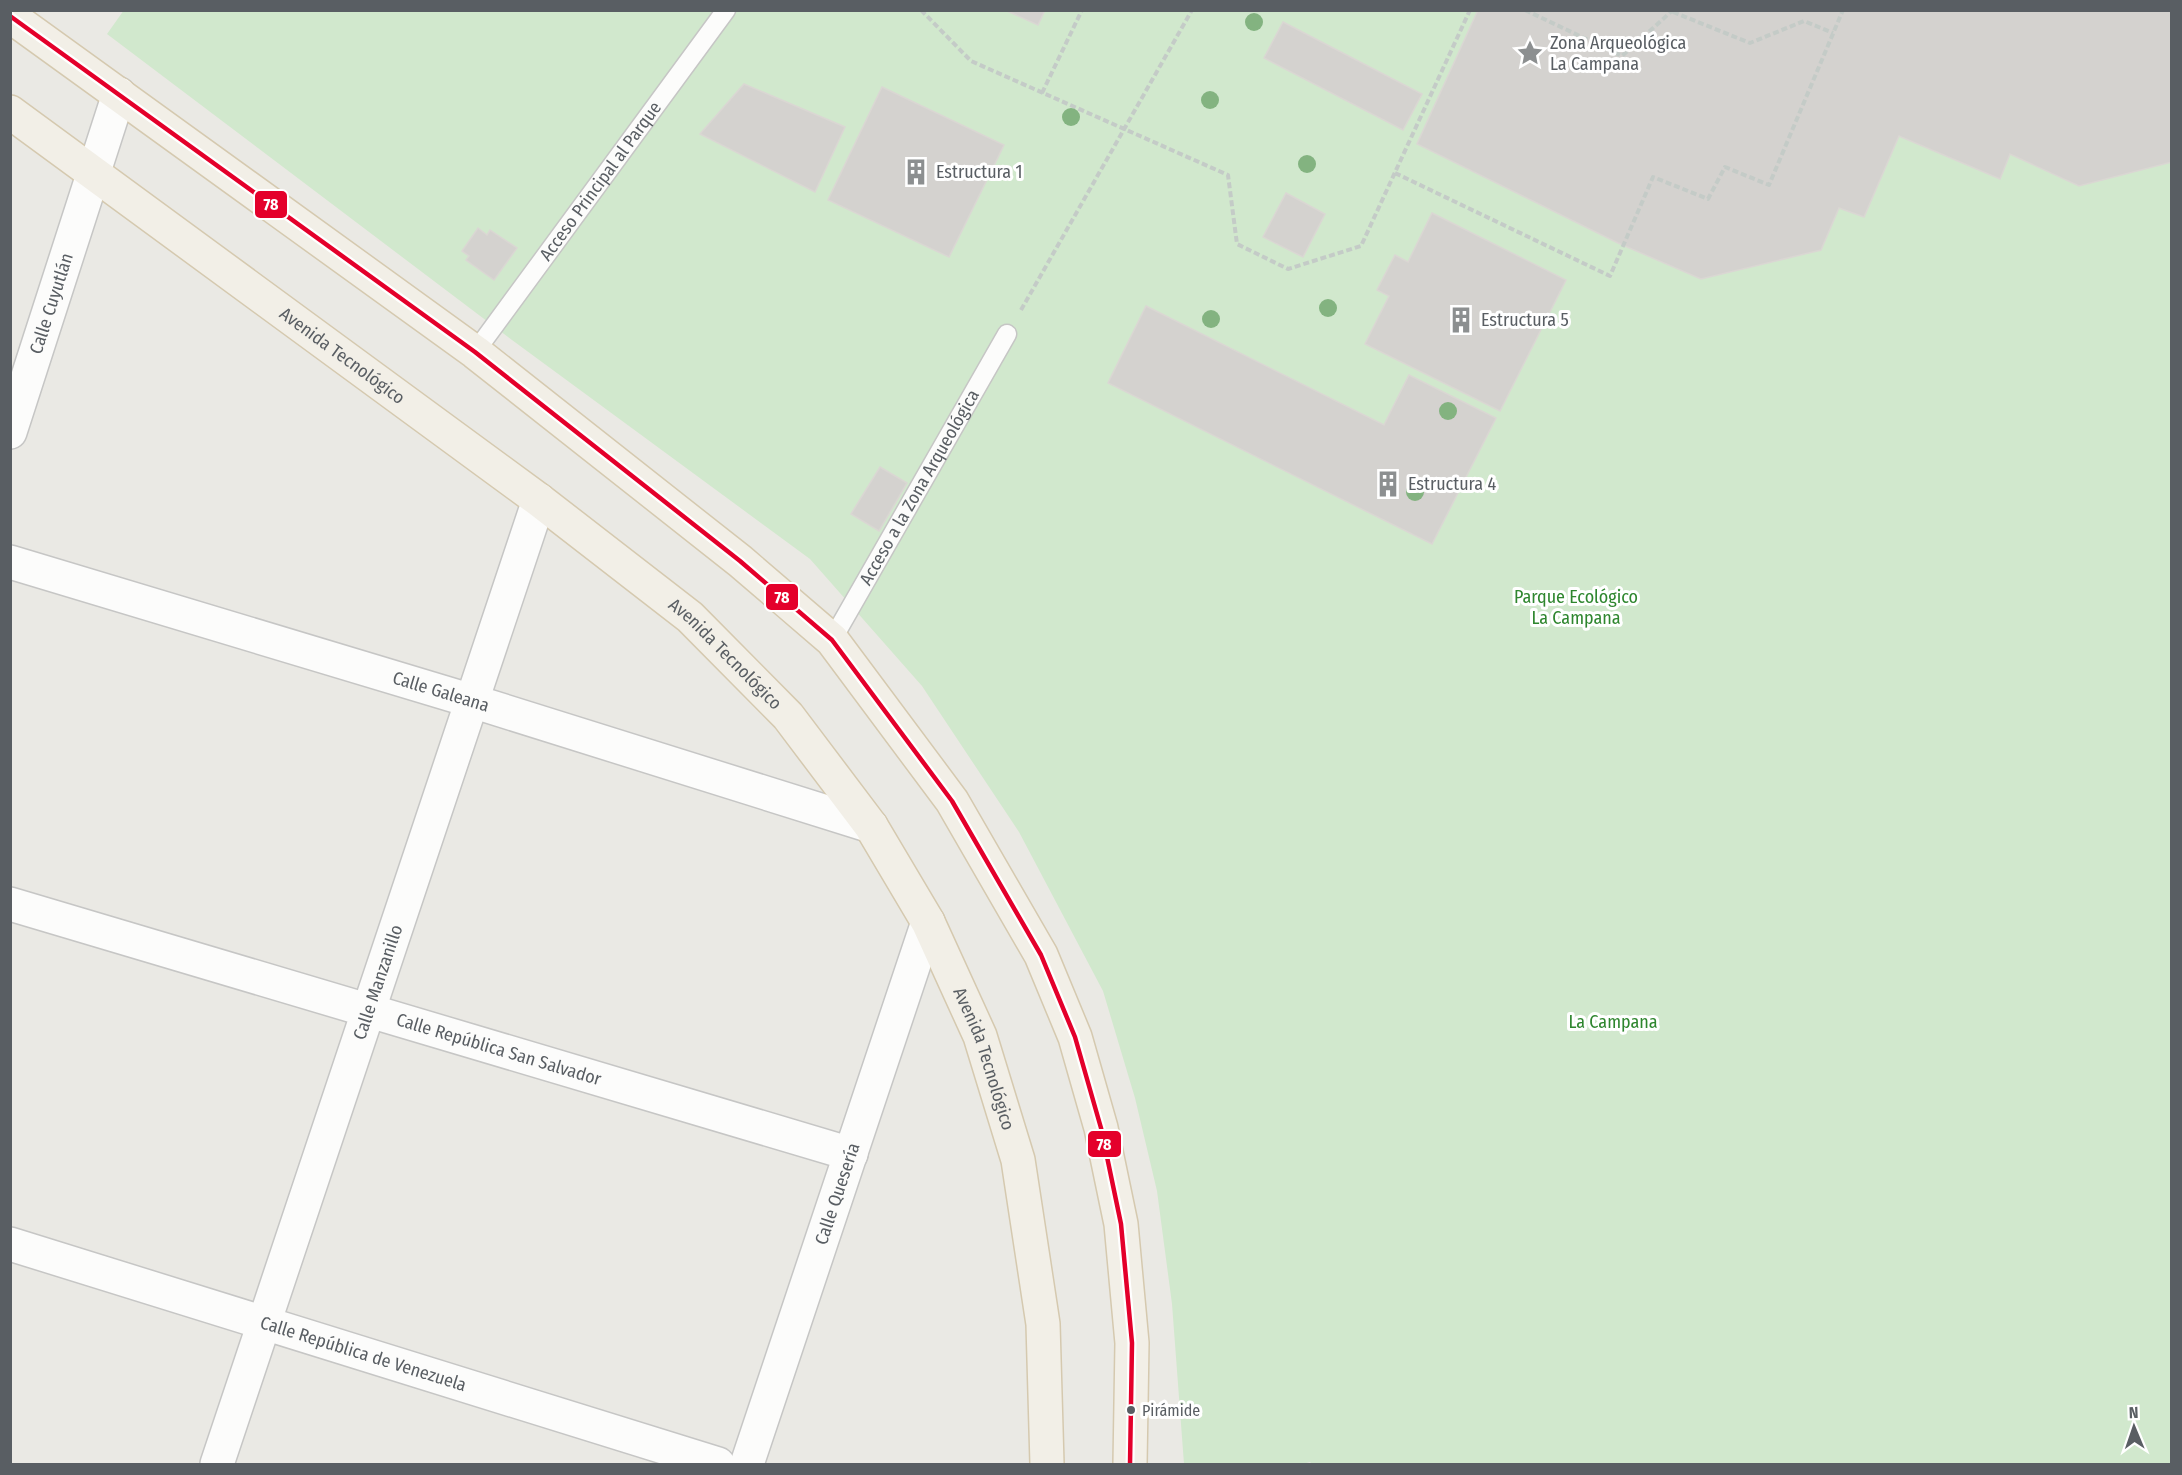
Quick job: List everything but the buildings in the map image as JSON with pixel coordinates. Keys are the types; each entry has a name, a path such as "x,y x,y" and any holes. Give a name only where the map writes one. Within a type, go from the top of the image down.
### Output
{"main road":[{"path":"10,16 475,352 741,561 832,640 952,801 1041,955 1075,1037 1101,1128 1121,1224 1132,1343 1130,1464"},
{"name":"Avenida Tecnológico","path":"10,112 539,500 690,617 788,716 871,825 928,922 980,1036 1018,1160 1043,1324 1047,1464"}],"street":[{"name":"Calle Cuyutlán","path":"10,432 119,94"},
{"name":"Calle Manzanillo","path":"217,1464 539,500"},
{"name":"Calle Galeana","path":"10,562 472,701 871,825"},
{"name":"Calle República San Salvador","path":"10,904 850,1154"},
{"name":"Calle Quesería","path":"747,1464 928,922"},
{"name":"Calle República de Venezuela","path":"10,1244 718,1464"}],"lane":[{"name":"Acceso Principal al Parque","path":"475,352 726,10"},
{"name":"Acceso a la Zona Arqueológica","path":"832,640 1007,334"}],"path":[{"path":"921,10 971,61 1228,175 1237,244 1288,268 1361,246 1470,10"},
{"path":"1042,93 1082,10"},
{"path":"1007,334 1192,10"},
{"path":"1526,10 1622,56 1673,11 1750,44 1804,21 1834,33"},
{"path":"1395,173 1610,276 1653,177 1708,199 1725,167 1769,184 1843,10"}],"green space":[{"name":"Parque Ecológico La Campana","path":"124,10 2171,11 2171,1464 1312,1464 1310,1462 1303,1464 1184,1464 1172,1304 1157,1191 1135,1098 1103,991 1019,832 922,686 810,559 512,340 107,34"}],"transit line":[{"name":"78","path":"10,16 475,352 740,561 832,640 952,801 1041,955 1075,1037 1101,1128 1121,1224 1132,1343 1130,1464"}],"place":[{"name":"Zona Arqueológica La Campana","path":"1530,53"},
{"name":"Estructura 1","path":"916,172"},
{"name":"Estructura 5","path":"1461,320"},
{"name":"Estructura 4","path":"1388,484"},
{"name":"Pirámide","path":"1131,1410"}],"park label":[{"name":"La Campana","path":"1613,1022"}]}
